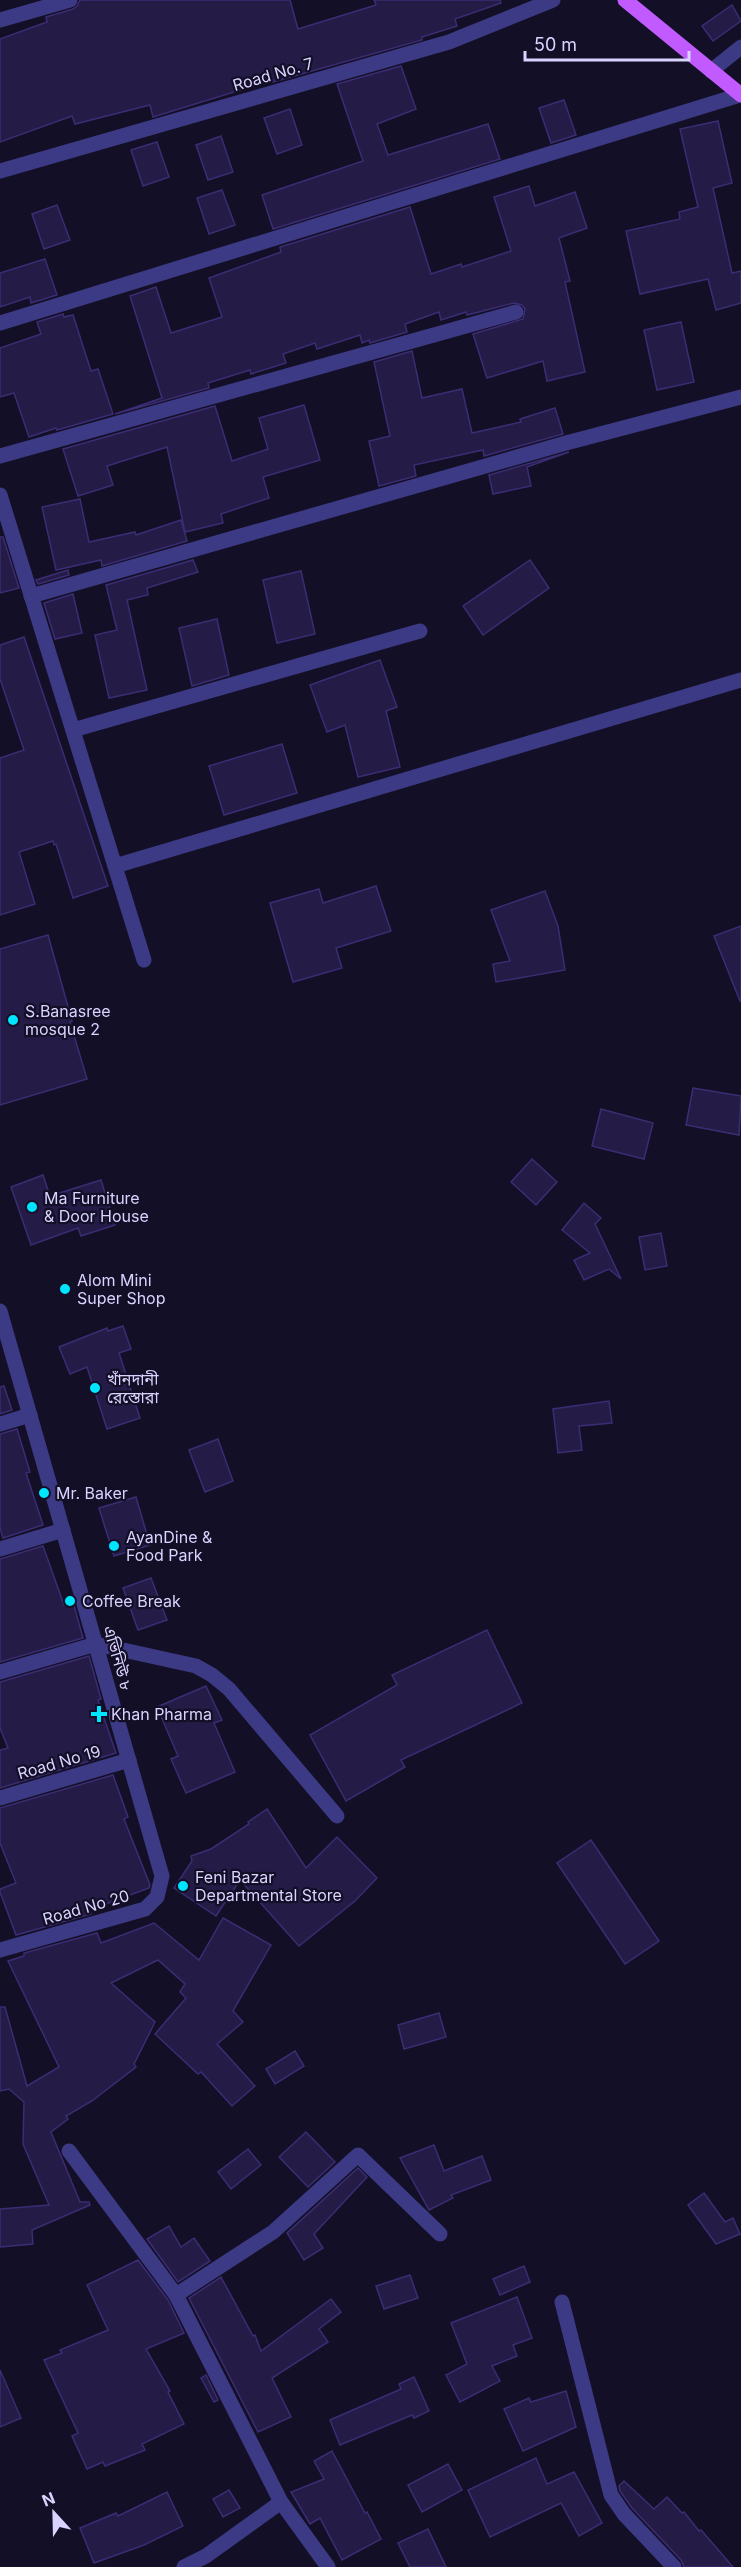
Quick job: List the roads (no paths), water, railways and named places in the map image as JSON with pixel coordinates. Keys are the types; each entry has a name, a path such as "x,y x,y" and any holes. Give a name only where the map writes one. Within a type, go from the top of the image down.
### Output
{"main road":[{"path":"625,0 741,95"}],"street":[{"path":"0,20 70,0"},
{"name":"Road No. 7","path":"0,171 449,42 553,0"},
{"path":"711,71 741,47"},
{"path":"0,323 741,95"},
{"path":"0,456 516,312"},
{"path":"31,596 566,443 741,397"},
{"path":"0,495 144,960"},
{"path":"73,730 420,631"},
{"path":"115,866 741,680"},
{"name":"এভিনিউ ৮","path":"0,1311 162,1876"},
{"path":"0,1424 30,1415"},
{"path":"0,1549 63,1530"},
{"path":"0,1672 96,1644 196,1666 229,1689 336,1816"},
{"name":"Road No 19","path":"0,1798 129,1760"},
{"name":"Road No 20","path":"0,1950 145,1909 157,1897 162,1876"},
{"path":"69,2151 177,2295 281,2502 328,2567"},
{"path":"177,2295 273,2232 358,2155 440,2234"},
{"path":"562,2302 611,2495 624,2514 674,2567"},
{"path":"184,2567 206,2556 281,2502"}],"place":[{"name":"S.Banasree mosque 2","path":"13,1020"},
{"name":"Ma Furniture & Door House","path":"32,1207"},
{"name":"Alom Mini Super Shop","path":"65,1289"},
{"name":"খাঁনদানী রেস্তোরা","path":"95,1388"},
{"name":"Mr. Baker","path":"44,1493"},
{"name":"AyanDine & Food Park","path":"114,1546"},
{"name":"Coffee Break","path":"70,1601"},
{"name":"Khan Pharma","path":"99,1714"},
{"name":"Feni Bazar Departmental Store","path":"183,1886"}]}
